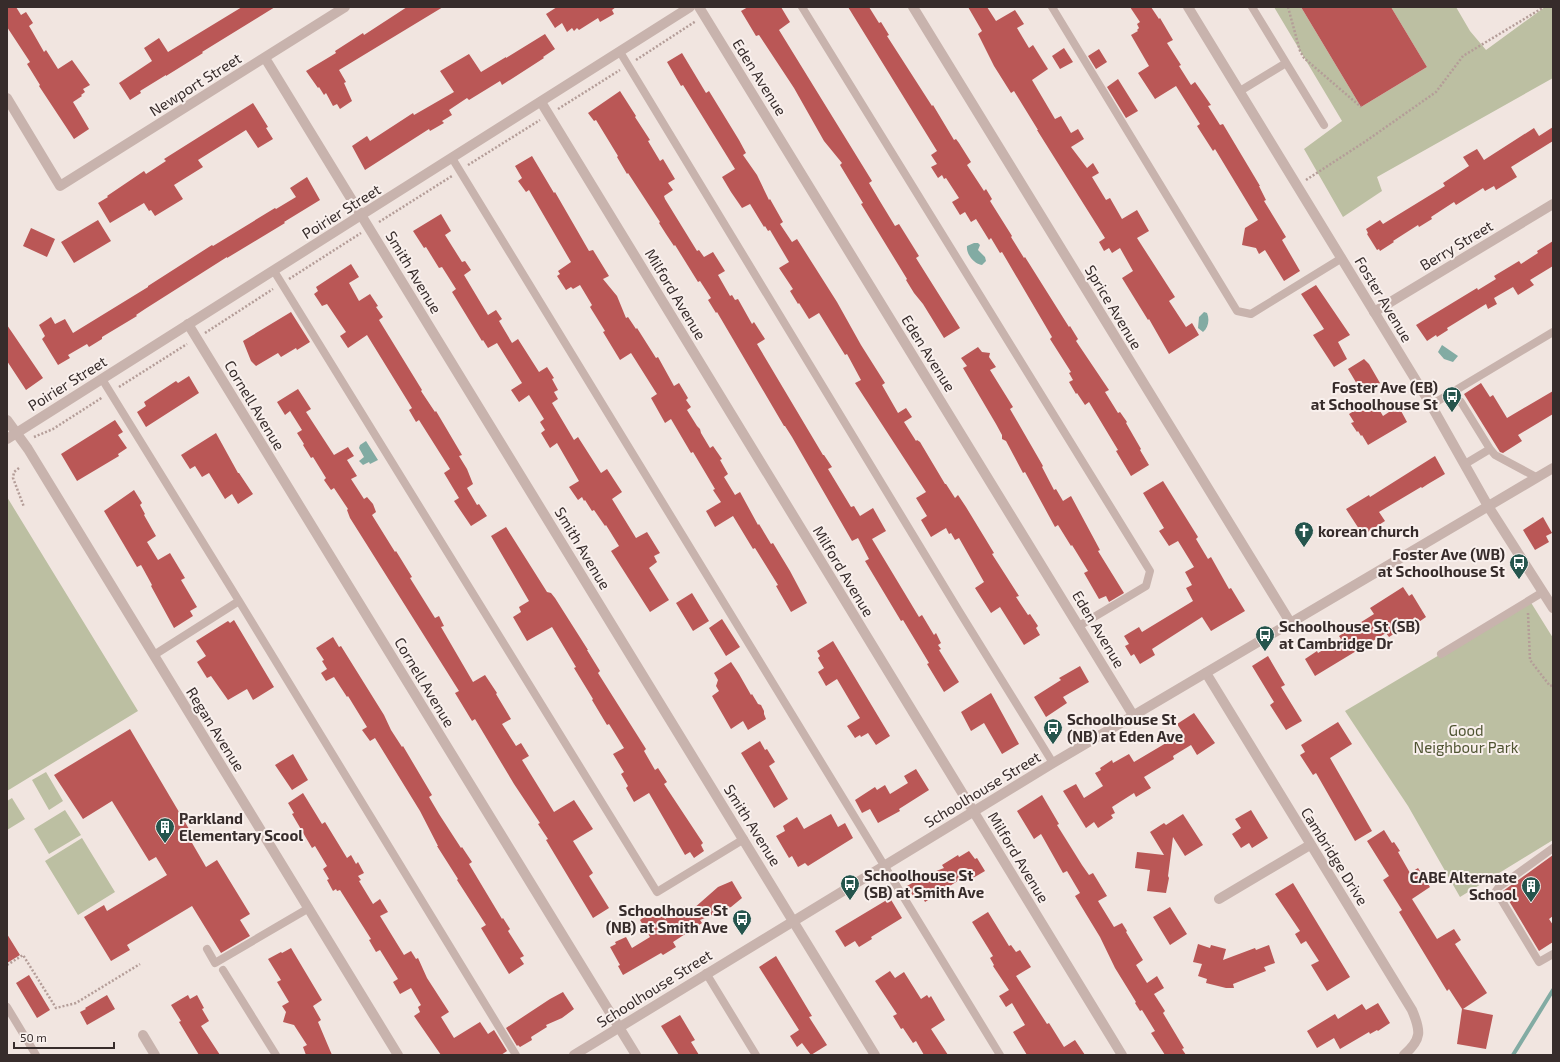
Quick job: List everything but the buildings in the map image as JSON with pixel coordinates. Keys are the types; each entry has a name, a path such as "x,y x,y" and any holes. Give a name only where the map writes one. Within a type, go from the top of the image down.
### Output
{"street":[{"name":"Newport Street","path":"7,98 60,186 345,7"},
{"name":"Poirier Street","path":"7,439 690,7"},
{"name":"Eden Avenue","path":"699,7 1133,715"},
{"name":"Sprice Avenue","path":"913,7 1290,622"},
{"name":"Foster Avenue","path":"1188,7 1431,405 1488,506 1553,608"},
{"name":"Smith Avenue","path":"265,58 875,1055"},
{"name":"Milford Avenue","path":"542,102 1122,1055"},
{"name":"Berry Street","path":"1374,312 1553,204"},
{"name":"Cornell Avenue","path":"188,324 636,1055"},
{"name":"Regan Avenue","path":"7,420 16,432 154,655 398,1055"},
{"name":"Schoolhouse Street","path":"574,1055 793,920 884,867 1053,762 1553,468"},
{"name":"Cambridge Drive","path":"1206,673 1415,1016 1420,1032 1417,1040 1404,1055"},
{"path":"1219,899 1310,845"},
{"path":"143,1035 155,1055"}],"lane":[{"path":"802,7 1150,571 1146,586 1079,626"},
{"path":"1052,7 1237,311 1251,314 1342,258"},
{"path":"1252,7 1324,125"},
{"path":"620,52 955,604 1053,762"},
{"path":"1240,91 1286,63"},
{"path":"452,158 1000,1055"},
{"path":"274,271 658,892 744,839"},
{"path":"1431,405 1553,332"},
{"path":"102,379 516,1055"},
{"path":"1461,402 1495,455 1536,477"},
{"path":"1465,464 1490,449"},
{"path":"1441,654 1543,592"},
{"path":"154,655 239,601"},
{"path":"1553,848 1499,887 1496,891 1539,962 1553,954"},
{"path":"207,949 215,963 309,908"},
{"path":"223,970 276,1055"},
{"path":"706,973 756,1055"},
{"path":"7,1007 36,1055"}],"path":[{"path":"1288,7 1300,50 1304,58 1361,107"},
{"path":"1297,186 1366,141 1436,92 1463,56 1544,7"},
{"path":"19,468 14,472 13,478 24,507"},
{"path":"1531,599 1528,607 1530,660 1550,686 1553,685"},
{"path":"7,965 23,956 56,1008 76,1003 140,964"}],"green space":[{"path":"1274,7 1301,7 1361,107 1427,67 1391,7 1456,7 1470,31 1486,50 1545,7 1553,7 1553,78 1377,177 1382,191 1343,217 1304,149 1342,121"},
{"path":"7,497 138,711 7,791"},
{"name":"Good Neighbour Park","path":"1530,601 1553,638 1553,840 1460,897 1408,806 1345,711"},
{"path":"46,772 63,801 49,810 32,780"},
{"path":"12,798 25,819 7,830 7,801"},
{"path":"65,810 81,835 49,854 34,829"},
{"path":"82,838 115,892 78,915 45,861"}],"water":[{"path":"978,243 980,245 978,250 985,257 986,261 982,265 973,261 969,255 967,246"},
{"path":"1204,312 1207,313 1208,316 1208,324 1203,332 1198,328 1199,317"},
{"path":"1442,345 1458,356 1453,362 1444,359 1438,352"},
{"path":"366,441 378,460 370,464 369,462 363,465 359,461 364,457 359,448 360,445"}],"waterway":[{"path":"1513,1055 1553,990"}],"place":[{"name":"Foster Ave (EB) at Schoolhouse St","path":"1452,413"},
{"name":"korean church","path":"1304,548"},
{"name":"Foster Ave (WB) at Schoolhouse St","path":"1519,580"},
{"name":"Schoolhouse St (SB) at Cambridge Dr","path":"1265,652"},
{"name":"Schoolhouse St (NB) at Eden Ave","path":"1053,745"},
{"name":"Parkland Elementary Scool","path":"165,844"},
{"name":"Schoolhouse St (SB) at Smith Ave","path":"850,901"},
{"name":"CABE Alternate School","path":"1531,903"},
{"name":"Schoolhouse St (NB) at Smith Ave","path":"742,936"}]}
